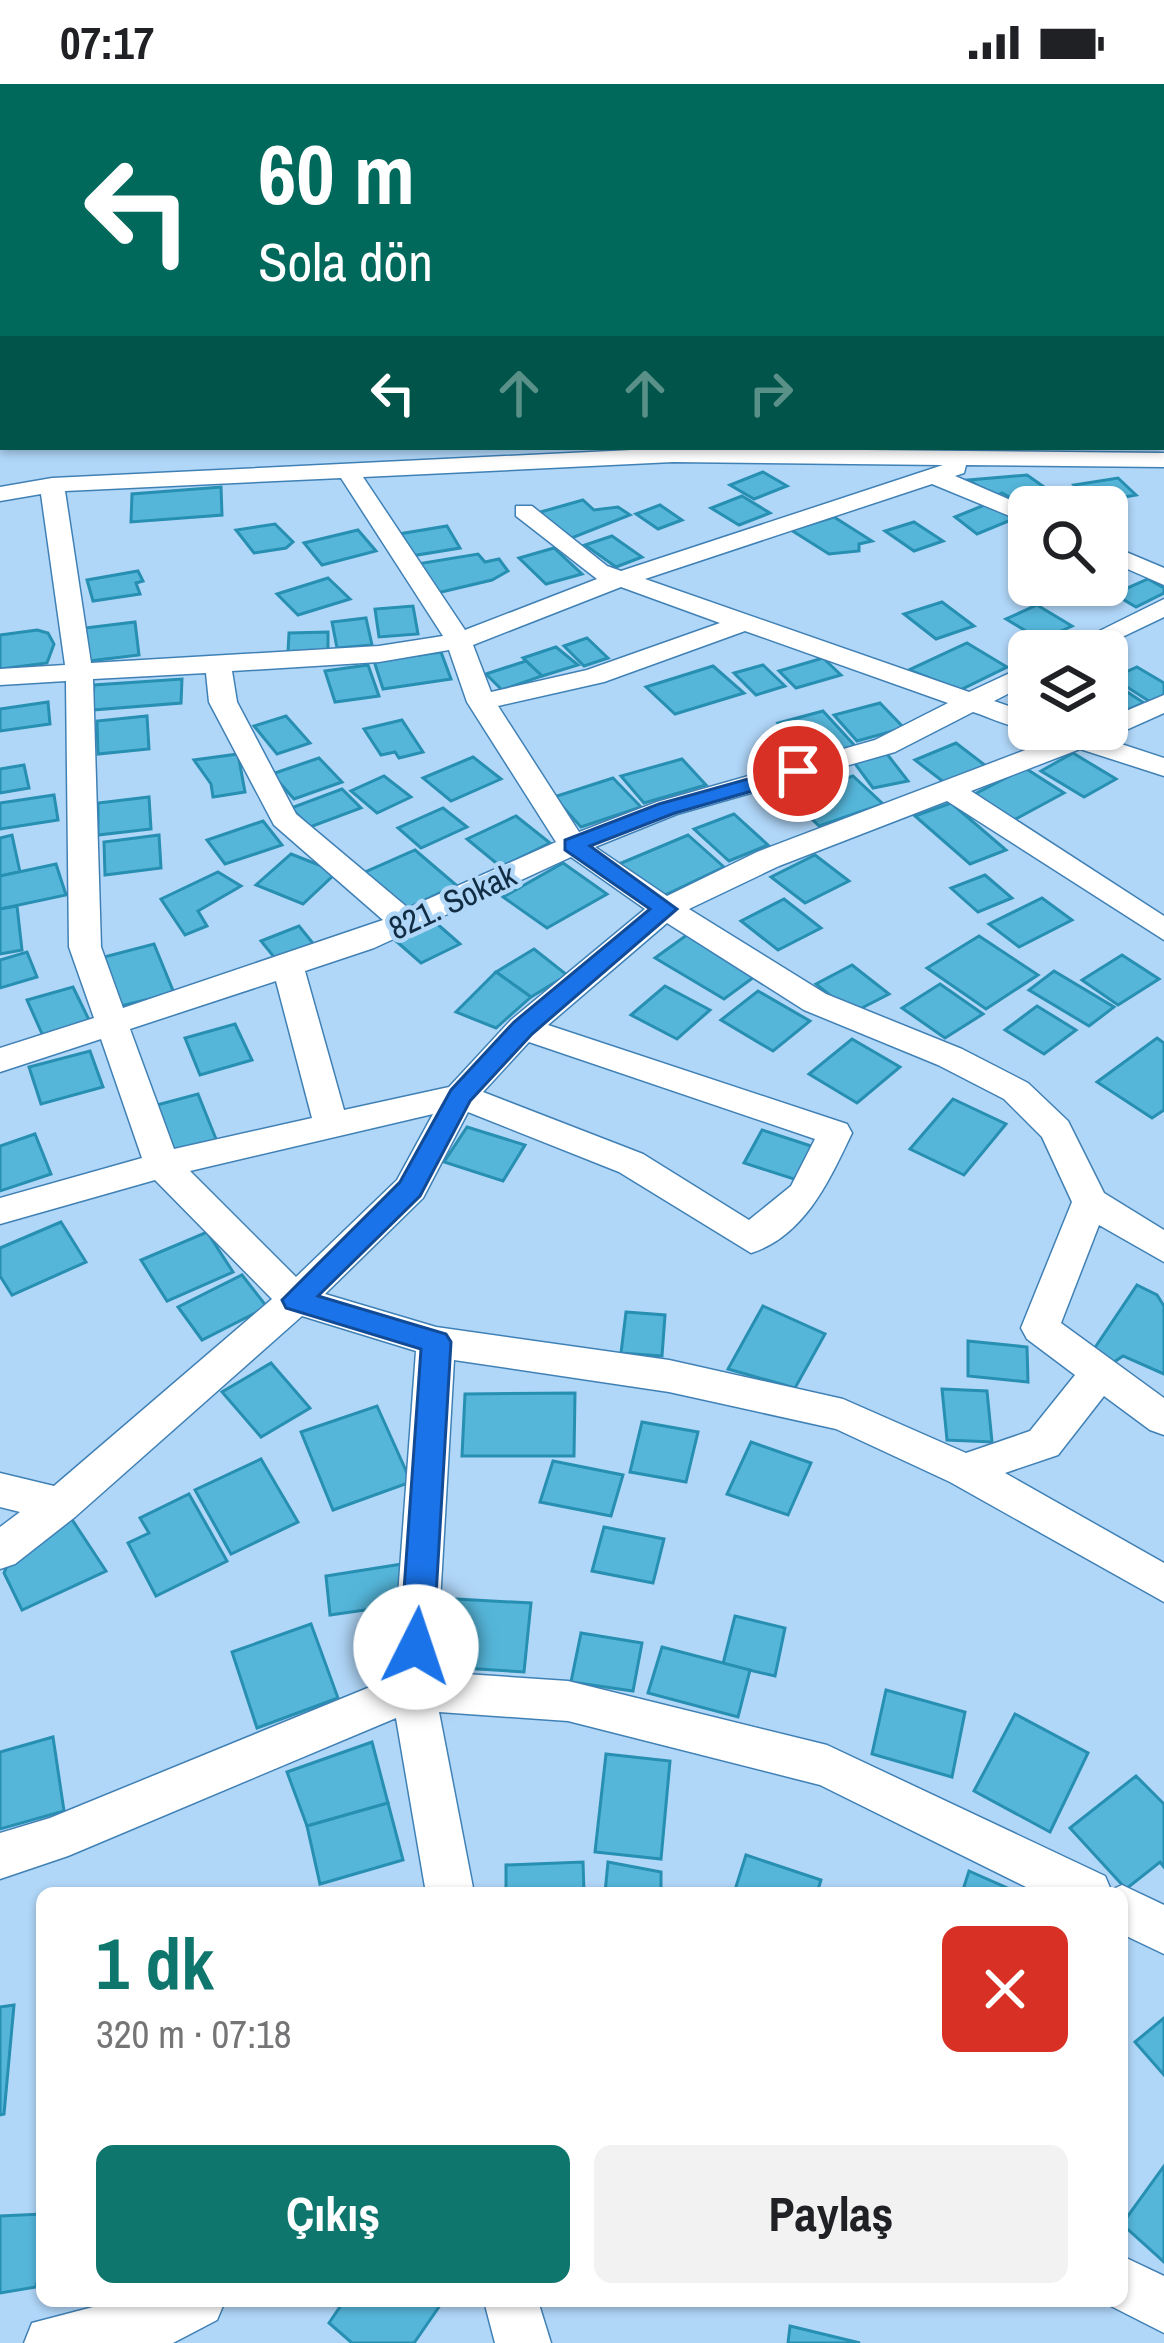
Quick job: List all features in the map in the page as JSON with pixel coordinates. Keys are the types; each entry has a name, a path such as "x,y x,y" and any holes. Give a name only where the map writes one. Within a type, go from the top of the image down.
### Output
{"street":[{"path":"0,493 52,485 673,455 1164,460"},
{"path":"0,677 379,655 459,641 620,579 937,477 976,460"},
{"path":"349,473 459,641 481,702 573,845 665,909 815,1002 950,1057 1016,1091 1056,1130 1090,1202 1164,1248"},
{"path":"937,477 1008,508"},
{"path":"52,485 79,671 85,947 162,1165 296,1300 436,1342 669,1376 843,1415 964,1470 1164,1584"},
{"path":"524,511 598,571 1008,715"},
{"path":"1128,561 1164,577"},
{"path":"1116,630 1164,607"},
{"path":"481,702 596,676 741,624"},
{"path":"218,663 223,702 284,819 405,922"},
{"name":"821. Sokak","path":"0,1060 288,966 405,922 667,808 885,746 1008,682"},
{"path":"1128,717 1164,704"},
{"path":"0,1551 61,1505 296,1300 410,1189 460,1096 523,1028 604,955 665,909 768,860 1043,750"},
{"path":"1126,750 1164,767"},
{"path":"950,790 1164,930"},
{"path":"288,966 331,1124"},
{"path":"0,1211 162,1165 460,1096 631,1163 751,1239 804,1196 836,1132 523,1028"},
{"path":"1090,1202 1040,1328 1164,1419"},
{"path":"436,1342 413,1690 449,1887"},
{"path":"964,1470 1044,1443 1101,1371"},
{"path":"0,1490 61,1505"},
{"path":"0,1856 52,1840 413,1690 568,1701 827,1766 1076,1887"},
{"path":"1128,1912 1164,1930"},
{"path":"1128,2286 1164,2306"},
{"path":"52,2343 180,2314 190,2307"},
{"path":"513,2307 523,2343"}],"building":[{"path":"763,472 787,486 754,499 730,485"},
{"path":"1027,475 1043,486 1008,486 1008,496 1002,493 994,497 969,480"},
{"path":"1118,478 1126,486 1075,486"},
{"path":"221,487 222,515 131,522 132,494"},
{"path":"742,496 770,513 739,525 711,508"},
{"path":"583,500 594,510 618,507 630,515 569,539 537,513"},
{"path":"987,504 1008,514 1008,521 977,534 955,517"},
{"path":"660,505 682,520 658,529 636,514"},
{"path":"834,517 872,541 859,544 859,551 829,554 791,530"},
{"path":"914,522 943,541 914,551 885,531"},
{"path":"275,524 293,542 286,548 254,553 236,530"},
{"path":"447,526 460,548 411,556 399,534"},
{"path":"358,530 376,551 322,565 304,543"},
{"path":"612,536 642,557 616,567 585,545"},
{"path":"554,548 582,574 546,584 519,558"},
{"path":"478,554 485,562 499,559 508,571 492,580 437,593 417,564"},
{"path":"138,571 143,581 136,583 140,594 93,601 87,580"},
{"path":"328,578 350,599 298,615 277,594"},
{"path":"1148,579 1164,588 1164,593 1136,607 1128,602 1128,588"},
{"path":"942,602 974,626 936,639 904,614"},
{"path":"413,606 418,634 379,637 375,609"},
{"path":"1039,606 1072,626 1024,630 1006,619"},
{"path":"366,618 372,645 337,648 332,622"},
{"path":"135,622 139,655 89,661 85,628"},
{"path":"328,632 328,650 288,652 289,633"},
{"path":"48,633 54,644 47,663 0,669 0,635"},
{"path":"587,638 608,658 584,666 564,646"},
{"path":"967,643 1007,667 960,690 909,670"},
{"path":"556,647 578,665 542,676 523,658"},
{"path":"441,652 451,679 383,689 374,661"},
{"path":"823,658 841,675 796,688 779,671"},
{"path":"526,661 542,676 502,690 486,674"},
{"path":"368,665 379,696 335,702 325,671"},
{"path":"763,665 785,686 756,695 734,673"},
{"path":"713,666 744,693 675,714 646,687"},
{"path":"1137,667 1164,683 1164,697 1152,703 1128,688 1128,671"},
{"path":"182,679 181,703 92,710 94,685"},
{"path":"1128,692 1144,703 1128,710"},
{"path":"48,702 50,724 0,731 0,709"},
{"path":"880,703 904,728 857,741 834,715"},
{"path":"823,711 855,746 809,758 778,723"},
{"path":"147,716 149,749 98,754 97,721"},
{"path":"286,716 310,743 277,754 254,726"},
{"path":"402,720 423,752 399,758 395,752 381,755 364,729"},
{"path":"956,743 986,766 945,783 915,760"},
{"path":"1073,753 1116,779 1084,797 1041,771"},
{"path":"238,754 245,792 213,797 211,784 194,760"},
{"path":"887,754 908,781 873,788 853,761"},
{"path":"473,757 501,779 451,801 423,778"},
{"path":"319,758 342,782 294,799 272,774"},
{"path":"682,759 706,785 644,803 621,776"},
{"path":"24,765 29,788 0,793 0,769"},
{"path":"1025,768 1064,793 1012,821 973,795"},
{"path":"384,776 411,797 377,813 351,791"},
{"path":"853,776 883,804 819,826 790,797"},
{"path":"613,778 641,807 581,827 554,797"},
{"path":"342,789 361,808 310,827 291,808"},
{"path":"54,795 58,820 0,829 0,803"},
{"path":"149,797 151,829 98,835 98,803"},
{"path":"951,803 1006,850 970,864 915,816"},
{"path":"443,808 467,827 421,848 398,828"},
{"path":"734,814 768,845 729,861 694,829"},
{"path":"516,816 550,843 501,867 467,839"},
{"path":"263,821 282,845 225,864 207,840"},
{"path":"12,835 20,872 0,876 0,838"},
{"path":"159,835 161,868 105,875 104,842"},
{"path":"688,835 724,867 661,897 619,864"},
{"path":"415,850 456,885 404,910 363,873"},
{"path":"291,854 337,872 303,904 256,885"},
{"path":"815,855 849,881 805,903 771,877"},
{"path":"563,863 607,894 547,928 503,897"},
{"path":"56,864 66,895 0,909 0,876"},
{"path":"218,872 241,886 198,911 207,926 185,935 161,899"},
{"path":"985,875 1012,898 978,912 951,888"},
{"path":"1042,898 1072,920 1019,947 989,924"},
{"path":"784,899 821,928 778,950 741,921"},
{"path":"17,906 22,950 0,954 0,909"},
{"path":"435,922 460,944 421,963 396,941"},
{"path":"299,926 316,947 278,962 261,941"},
{"path":"691,932 758,974 724,999 655,958"},
{"path":"979,936 1038,975 986,1009 927,968"},
{"path":"154,944 174,993 121,1006 104,957"},
{"path":"534,949 567,975 531,997 496,972"},
{"path":"27,952 37,977 0,988 0,960"},
{"path":"1122,955 1159,979 1118,1005 1082,980"},
{"path":"852,965 889,994 852,1013 816,984"},
{"path":"1054,971 1114,1007 1089,1026 1029,990"},
{"path":"496,972 531,997 496,1028 456,1012"},
{"path":"940,984 983,1014 945,1038 902,1008"},
{"path":"665,986 710,1010 677,1039 631,1015"},
{"path":"73,987 90,1022 43,1036 27,1000"},
{"path":"758,991 810,1021 773,1051 721,1020"},
{"path":"1037,1006 1076,1030 1044,1054 1005,1030"},
{"path":"235,1024 252,1060 200,1075 185,1038"},
{"path":"1157,1038 1164,1043 1164,1110 1152,1118 1097,1082"},
{"path":"852,1039 900,1067 857,1103 809,1074"},
{"path":"90,1051 103,1087 41,1104 29,1067"},
{"path":"198,1094 218,1144 171,1157 153,1106"},
{"path":"953,1099 1006,1124 964,1175 910,1149"},
{"path":"467,1127 525,1145 503,1181 444,1162"},
{"path":"762,1130 814,1147 797,1180 744,1163"},
{"path":"35,1134 51,1174 0,1191 0,1146"},
{"path":"61,1222 86,1262 12,1295 0,1276 0,1248"},
{"path":"207,1232 233,1272 167,1301 141,1260"},
{"path":"242,1275 267,1307 202,1340 178,1307"},
{"path":"1137,1285 1157,1295 1164,1306 1164,1374 1123,1356 1114,1362 1092,1352"},
{"path":"763,1306 825,1334 795,1388 728,1369"},
{"path":"626,1312 665,1315 662,1356 621,1353"},
{"path":"968,1341 1027,1347 1028,1382 968,1376"},
{"path":"271,1363 310,1408 261,1437 222,1392"},
{"path":"942,1389 987,1391 992,1442 947,1440"},
{"path":"575,1393 574,1456 462,1456 465,1394"},
{"path":"377,1406 411,1482 333,1510 301,1432"},
{"path":"642,1422 698,1432 686,1482 630,1472"},
{"path":"751,1442 811,1463 788,1515 727,1494"},
{"path":"261,1459 298,1522 231,1554 195,1490"},
{"path":"553,1461 623,1475 611,1516 540,1502"},
{"path":"189,1494 227,1561 156,1596 128,1543 149,1533 140,1518"},
{"path":"71,1518 106,1571 22,1610 4,1573 12,1554"},
{"path":"604,1527 664,1539 653,1583 592,1571"},
{"path":"402,1564 407,1604 330,1615 326,1576"},
{"path":"456,1599 531,1603 524,1672 448,1667"},
{"path":"735,1616 785,1628 775,1676 723,1664"},
{"path":"311,1624 338,1698 257,1728 232,1652"},
{"path":"581,1633 642,1643 633,1691 571,1682"},
{"path":"662,1647 750,1670 738,1717 648,1693"},
{"path":"886,1690 965,1712 952,1777 872,1754"},
{"path":"1015,1714 1088,1753 1050,1832 974,1791"},
{"path":"53,1737 64,1811 0,1829 0,1752"},
{"path":"372,1742 388,1803 307,1826 287,1772"},
{"path":"606,1754 670,1761 661,1859 595,1852"},
{"path":"1136,1776 1164,1804 1164,1867 1160,1862 1124,1887 1070,1828"},
{"path":"388,1803 403,1860 320,1884 307,1826"},
{"path":"746,1855 821,1880 819,1887 736,1887"},
{"path":"583,1862 584,1887 506,1887 506,1865"},
{"path":"608,1862 661,1872 661,1887 606,1887"},
{"path":"969,1871 1005,1887 964,1887"},
{"path":"14,2005 4,2114 0,2115 0,2007"},
{"path":"1164,2018 1164,2075 1135,2042"},
{"path":"1164,2166 1164,2262 1128,2229 1128,2216"},
{"path":"36,2214 36,2287 0,2293 0,2216"},
{"path":"340,2307 439,2307 414,2343 352,2343 329,2323"},
{"path":"790,2326 860,2343 788,2343"}],"route":[{"path":"416,1647 436,1342 296,1300 410,1189 460,1096 523,1028 604,955 665,909 573,845 667,808 798,771"}]}
